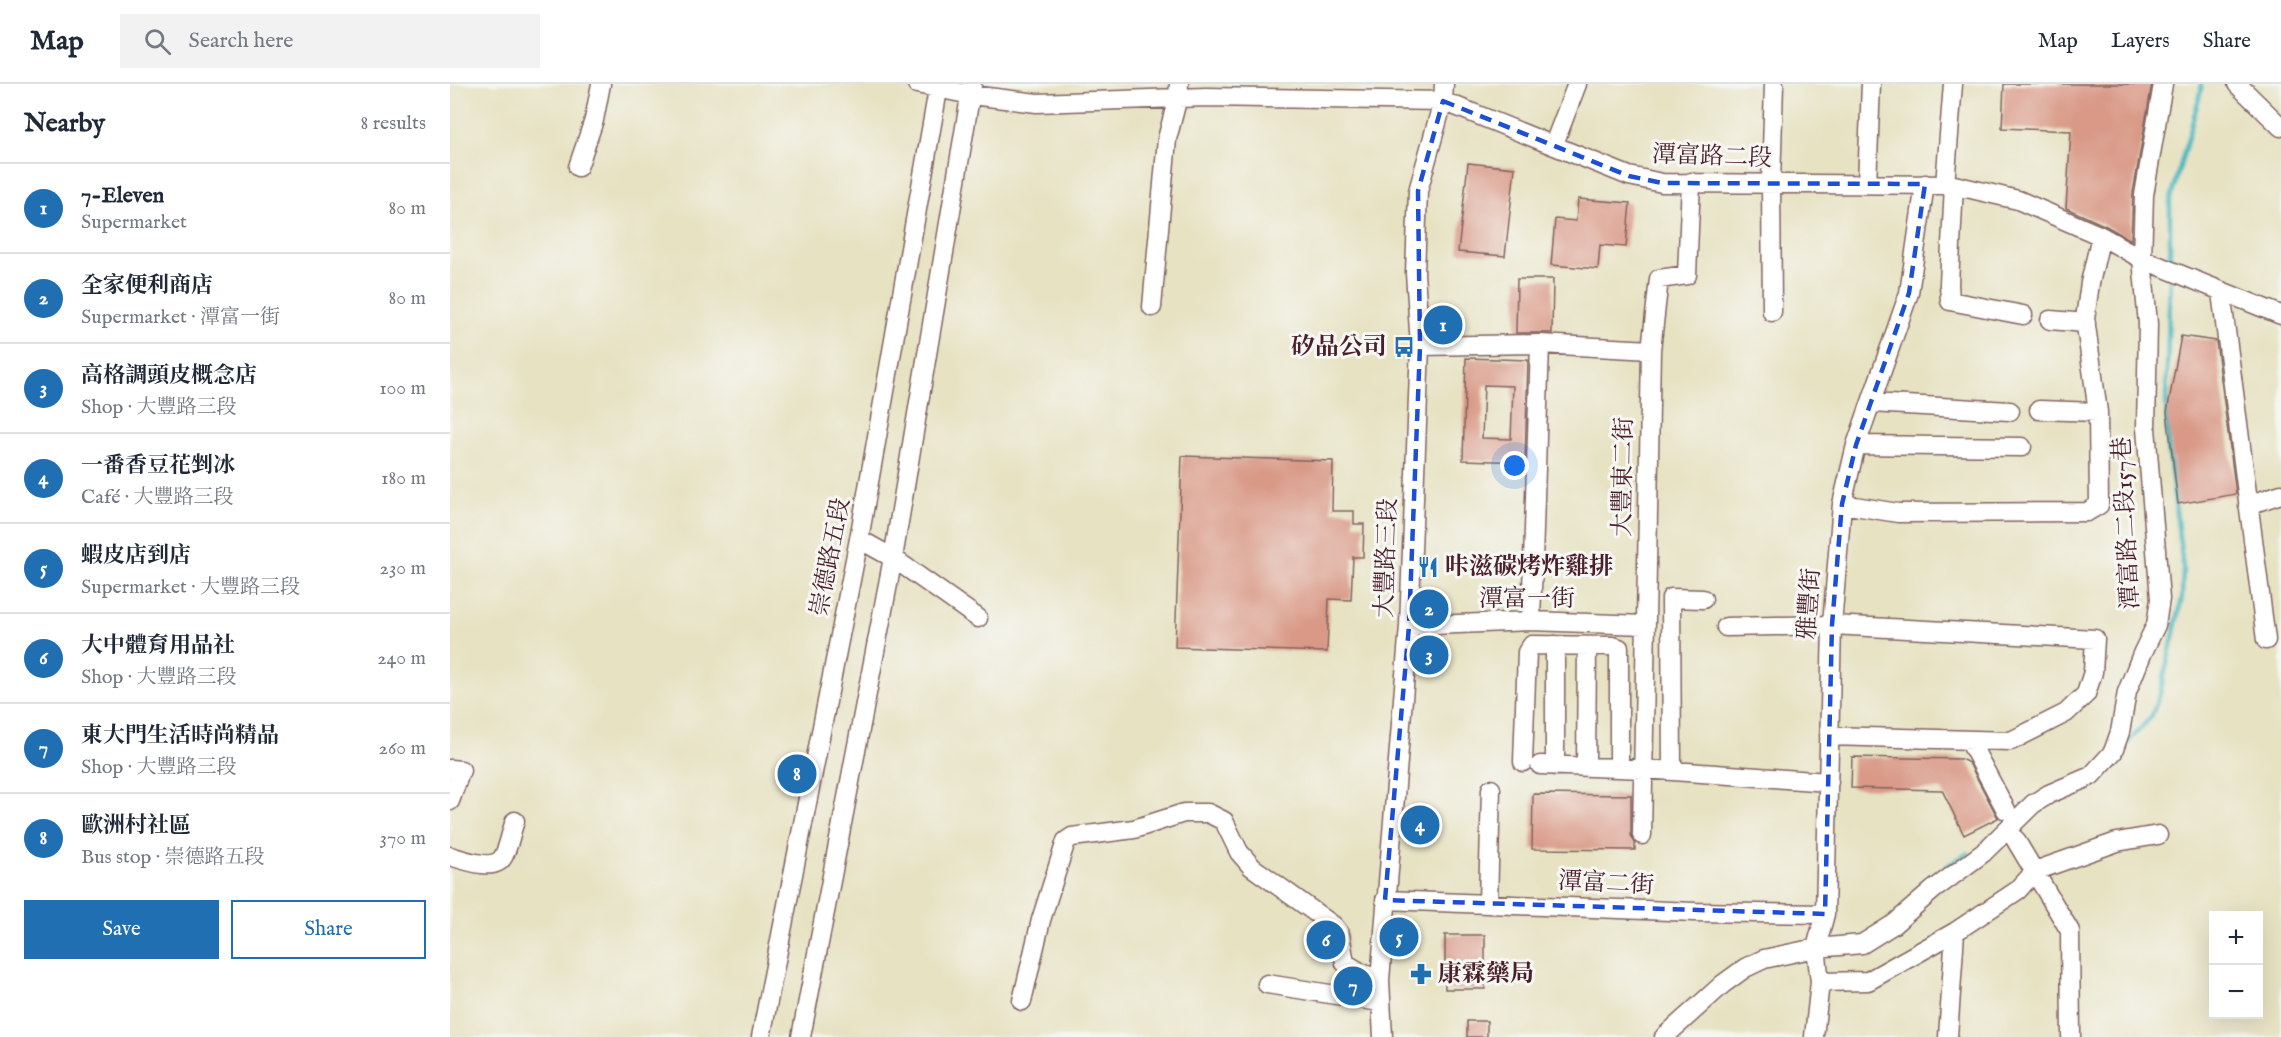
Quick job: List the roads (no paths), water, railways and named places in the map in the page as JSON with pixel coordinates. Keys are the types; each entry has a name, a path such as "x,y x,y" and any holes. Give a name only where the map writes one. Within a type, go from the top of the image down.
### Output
{"street":[{"path":"578,167 594,120 601,84"},
{"name":"潭富路二段","path":"917,84 971,90 1037,102 1179,91 1444,92 1554,144 1629,176 1662,183 1949,185 2018,200 2101,236 2142,259 2281,315"},
{"path":"1554,144 1576,84"},
{"path":"1772,312 1771,183 1774,84"},
{"path":"1867,184 1871,84"},
{"path":"1953,84 1949,185 1950,301 2023,315"},
{"name":"潭富路二段157巷","path":"1664,1037 1723,984 1745,968 1764,959 1816,948 1862,944 1894,924 1933,890 1983,854 2033,804 2049,794 2091,776 2113,752 2120,732 2127,692 2156,625 2160,599 2146,428 2148,324 2142,259 2144,195 2163,84"},
{"path":"2237,84 2281,127"},
{"name":"崇德路五段","path":"761,1037 859,539 938,87"},
{"path":"801,1037 893,558 971,90"},
{"path":"1152,307 1167,139 1179,91"},
{"name":"大豐路三段","path":"1383,1037 1380,980 1385,900 1409,627 1420,346 1416,273 1418,191 1444,92"},
{"name":"大豐東二街","path":"1642,835 1651,350 1659,279 1687,275 1691,182"},
{"name":"雅豐街","path":"1814,1037 1820,982 1816,948 1825,914 1832,625 1842,504 1856,444 1910,293 1925,184"},
{"path":"1842,504 1898,513 2087,512 2100,505 2098,412 2086,323 2091,283 2101,236"},
{"path":"2221,292 2265,640"},
{"path":"2050,320 2086,323"},
{"path":"1420,346 1540,344 1651,350"},
{"path":"1531,621 1540,344"},
{"path":"1871,403 2010,411"},
{"path":"2038,410 2098,412"},
{"path":"1856,444 2022,447"},
{"path":"2248,505 2281,494"},
{"path":"859,539 893,558 978,618"},
{"path":"1672,771 1671,598 1703,599"},
{"name":"潭富一街","path":"1409,627 1531,621 1645,625"},
{"path":"1726,627 1832,625 2095,639 2094,672 2086,694 2066,713 2011,741 1830,736"},
{"path":"1539,764 1527,652 1532,645 1587,646 1618,648 1619,768"},
{"path":"1539,764 1555,645"},
{"path":"1586,767 1587,646"},
{"path":"1969,740 2006,810"},
{"path":"1539,764 1829,782"},
{"path":"450,801 461,770"},
{"path":"1488,903 1491,789"},
{"path":"1022,1001 1041,920 1066,841 1072,837 1134,828 1184,813 1208,813 1224,821 1239,852 1252,867 1334,926 1340,934 1345,963 1380,980"},
{"path":"450,856 488,864 498,862 504,856 515,821"},
{"path":"1820,982 1868,981 1955,932 2018,890 2035,871 2117,842 2158,835"},
{"path":"2015,840 2070,931 2071,1037"},
{"name":"潭富二街","path":"1385,900 1695,912 1825,914"},
{"path":"1948,1037 1955,932"},
{"path":"1267,984 1380,1002"}],"waterway":[{"path":"2170,266 2170,202 2201,84"},
{"path":"2121,750 2151,717 2160,694 2182,598 2183,568 2168,446 2166,402 2170,274"},
{"path":"1934,879 1949,865 1968,853"}],"place":[{"name":"7-Eleven","path":"1443,325"},
{"name":"矽品公司","path":"1404,347"},
{"name":"咔滋碳烤炸雞排","path":"1428,567"},
{"name":"全家便利商店","path":"1429,609"},
{"name":"高格調頭皮概念店","path":"1429,655"},
{"name":"歐洲村社區","path":"797,774"},
{"name":"一番香豆花剉冰","path":"1420,825"},
{"name":"蝦皮店到店","path":"1399,937"},
{"name":"大中體育用品社","path":"1326,940"},
{"name":"康霖藥局","path":"1421,974"},
{"name":"東大門生活時尚精品","path":"1353,986"}]}
